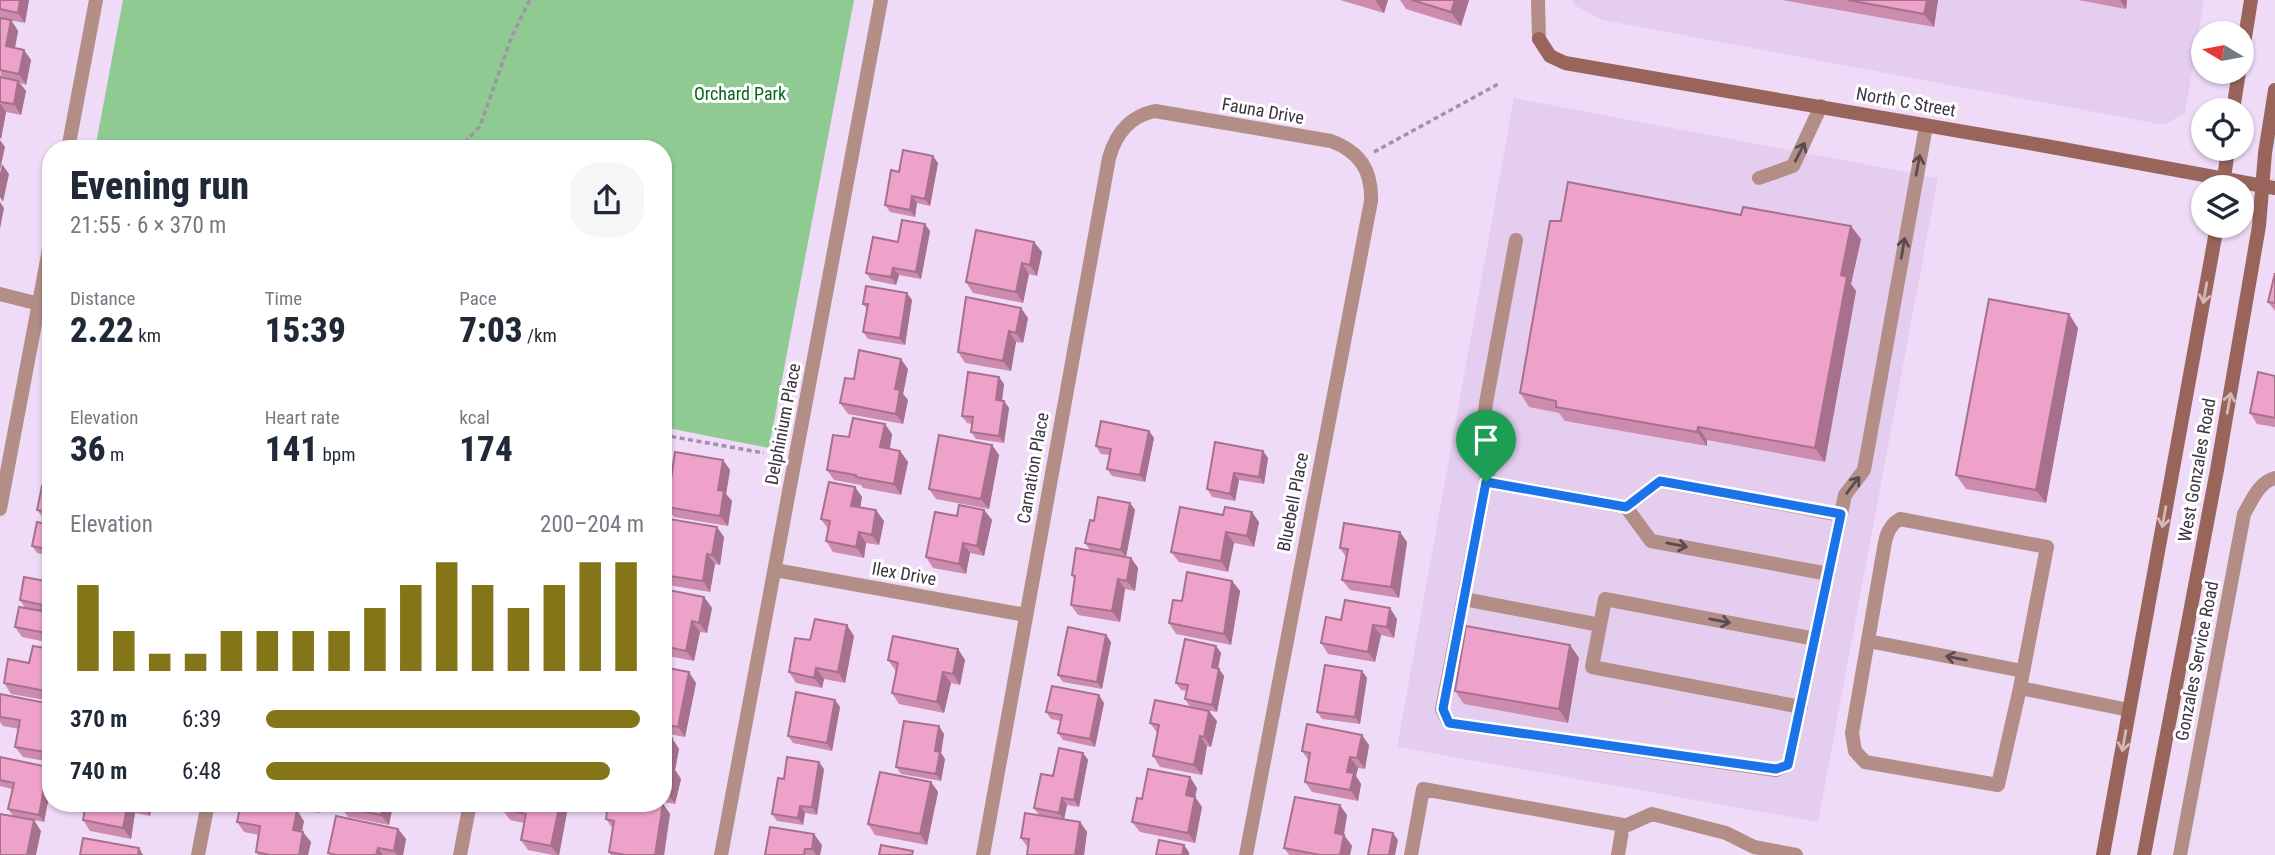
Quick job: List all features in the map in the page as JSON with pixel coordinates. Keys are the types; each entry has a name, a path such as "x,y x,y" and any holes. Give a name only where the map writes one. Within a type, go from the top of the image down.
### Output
{"main road":[{"path":"2248,21 2251,0"},
{"name":"North C Street","path":"1539,39 1550,56 1565,63 1821,106 2191,177"},
{"name":"West Gonzales Road","path":"2144,855 2217,470 2258,232 2269,187 2265,153 2275,90"},
{"name":"West Gonzales Road","path":"2103,855 2215,238"}],"street":[{"path":"70,140 96,0"},
{"name":"Delphinium Place","path":"721,855 881,0"},
{"path":"1538,0 1539,39"},
{"path":"1759,178 1793,166 1821,106"},
{"name":"Fauna Drive","path":"1155,111 1331,141 1347,147 1360,160"},
{"name":"Carnation Place","path":"983,855 1109,158 1113,144 1127,124 1136,117 1155,111"},
{"path":"1516,240 1483,426 1491,457 1443,709 1449,723 1776,769 1788,765 1845,495 1864,470 1926,126"},
{"name":"Bluebell Place","path":"1246,855 1363,231 1371,201 1371,184 1360,160"},
{"path":"0,294 42,305"},
{"path":"0,509 42,320"},
{"name":"Gonzales Service Road","path":"2180,855 2244,514 2254,495 2271,479"},
{"path":"1626,507 1660,481 1841,514"},
{"path":"1486,482 1626,507 1651,541 1829,574"},
{"path":"1900,519 2048,547 1998,785 1865,762 1853,746 1852,733 1868,641 1887,533 1900,519"},
{"name":"Ilex Drive","path":"775,570 1026,615"},
{"path":"1464,599 1600,625"},
{"path":"1801,707 1592,667 1605,599 1815,639"},
{"path":"1868,641 2023,671"},
{"path":"2020,688 2129,710"},
{"path":"1411,855 1423,789 1623,827 1652,814 1726,833 1754,847 1796,855"},
{"path":"198,855 206,812"},
{"path":"460,855 468,812"},
{"path":"1618,855 1623,827"}],"path":[{"path":"467,140 480,126 513,36 530,0"},
{"path":"1360,160 1500,83"},
{"path":"672,437 764,453"}],"shaded area":[{"path":"1573,0 2204,0 2200,21 2191,21 2191,77 2185,113 2164,125 1602,20 1574,5"},
{"path":"1514,98 1938,178 1818,822 1397,747"}],"green space":[{"name":"Orchard Park","path":"123,0 854,0 769,448 672,429 672,140 97,140"}],"building":[{"path":"0,0 20,0 18,13 0,9"},
{"path":"1412,0 1455,0 1451,12"},
{"path":"1848,0 1927,0 1924,14"},
{"path":"0,18 11,20 6,46 24,50 19,74 0,70"},
{"path":"0,77 18,81 14,104 0,102"},
{"path":"903,150 933,156 925,199 912,196 910,210 885,205 891,170 899,172"},
{"path":"1568,182 1741,215 1743,207 1851,226 1841,275 1847,277 1815,448 1698,427 1697,432 1556,407 1556,401 1520,393 1550,221 1561,221"},
{"path":"902,220 925,224 916,272 893,268 891,277 866,273 873,237 898,242"},
{"path":"976,230 1034,242 1030,265 1022,263 1016,292 966,282"},
{"path":"2275,273 2275,303 2268,302"},
{"path":"866,286 907,293 900,338 863,332 868,304 863,304"},
{"path":"966,297 1021,308 1016,333 1009,331 1003,361 958,352"},
{"path":"1989,299 2069,314 2036,490 1956,475"},
{"path":"859,350 901,359 895,389 900,390 896,414 840,403 845,378 854,379"},
{"path":"968,372 999,377 996,400 1004,401 999,436 971,432 973,417 962,416"},
{"path":"2258,372 2275,376 2275,418 2250,413"},
{"path":"853,418 885,424 880,447 900,451 894,484 827,470 833,435 849,437"},
{"path":"1101,421 1149,431 1140,475 1107,469 1111,449 1096,446"},
{"path":"939,435 992,445 981,499 929,489"},
{"path":"1215,442 1263,451 1259,477 1234,473 1230,494 1207,489"},
{"path":"675,452 723,460 718,490 724,491 720,516 672,508"},
{"path":"829,482 855,487 851,506 876,510 872,535 859,532 856,547 826,541 830,521 821,519"},
{"path":"42,486 42,511 37,510"},
{"path":"1098,497 1130,503 1121,550 1085,543 1090,520 1094,521"},
{"path":"959,505 984,510 977,546 963,543 959,564 926,557 935,512 957,516"},
{"path":"1180,507 1223,515 1225,507 1252,512 1247,536 1226,532 1221,561 1171,552"},
{"path":"672,520 717,527 712,555 707,554 703,581 672,576"},
{"path":"37,522 42,523 42,548 32,546"},
{"path":"1344,523 1400,532 1391,587 1342,580 1348,549 1340,548"},
{"path":"1076,548 1131,558 1127,581 1118,579 1112,611 1071,605"},
{"path":"1187,572 1232,581 1224,634 1169,623 1173,600 1182,601"},
{"path":"24,577 42,580 42,605 20,600"},
{"path":"672,591 704,597 699,623 692,621 686,651 672,648"},
{"path":"1345,600 1390,608 1387,627 1373,625 1368,652 1321,643 1326,617 1341,620"},
{"path":"19,607 42,611 42,632 15,627"},
{"path":"815,619 847,625 838,672 816,668 814,678 789,672 795,638 810,640"},
{"path":"1466,626 1570,645 1559,709 1455,691"},
{"path":"1068,627 1106,635 1097,682 1058,675"},
{"path":"893,636 958,649 953,674 943,672 937,702 892,693 898,663 888,660"},
{"path":"1185,639 1216,646 1212,667 1219,669 1212,705 1185,699 1188,685 1176,683"},
{"path":"33,646 42,648 42,690 4,683 8,659 29,663"},
{"path":"1325,665 1362,671 1355,717 1317,712"},
{"path":"672,669 689,672 678,727 672,726"},
{"path":"1052,686 1099,695 1090,739 1058,733 1062,715 1046,712"},
{"path":"796,692 835,700 827,743 788,736"},
{"path":"0,694 42,702 42,752 15,747 20,720 0,717"},
{"path":"1155,700 1209,711 1204,737 1200,736 1194,765 1153,756 1159,725 1150,723"},
{"path":"904,721 939,726 935,751 940,752 936,774 896,767"},
{"path":"1307,724 1362,735 1357,758 1350,757 1347,772 1354,773 1350,790 1305,782 1310,753 1302,751"},
{"path":"1059,748 1083,753 1074,800 1062,798 1059,813 1034,808 1041,774 1053,776"},
{"path":"0,757 42,766 39,815 8,809 14,783 0,780"},
{"path":"787,757 819,762 812,807 800,806 798,818 772,814 778,778 784,779"},
{"path":"1148,769 1190,777 1186,795 1195,797 1188,833 1132,822 1137,798 1142,799"},
{"path":"880,772 931,782 920,834 868,824"},
{"path":"1295,797 1340,805 1335,833 1344,835 1340,855 1320,855 1284,848"},
{"path":"84,812 126,812 123,828 83,820"},
{"path":"239,812 297,812 293,830 303,832 299,855 256,852 260,826 237,822"},
{"path":"516,812 558,812 551,846 521,840 526,814"},
{"path":"607,812 662,812 655,855 609,852 614,821 606,819"},
{"path":"1025,813 1080,822 1075,855 1027,855 1029,839 1021,838"},
{"path":"0,814 34,820 27,855 0,855"},
{"path":"336,816 398,829 394,851 378,848 376,855 328,853"},
{"path":"770,827 814,834 812,849 805,849 804,855 765,855"},
{"path":"1373,829 1393,833 1389,855 1368,855"},
{"path":"83,838 139,848 138,855 80,855"},
{"path":"1159,840 1184,845 1182,855 1156,855"},
{"path":"881,845 913,851 912,855 879,855"}],"route":[{"path":"1660,481 1841,514 1788,765 1776,769 1449,723 1443,709 1486,482 1626,507 1660,481"}]}
